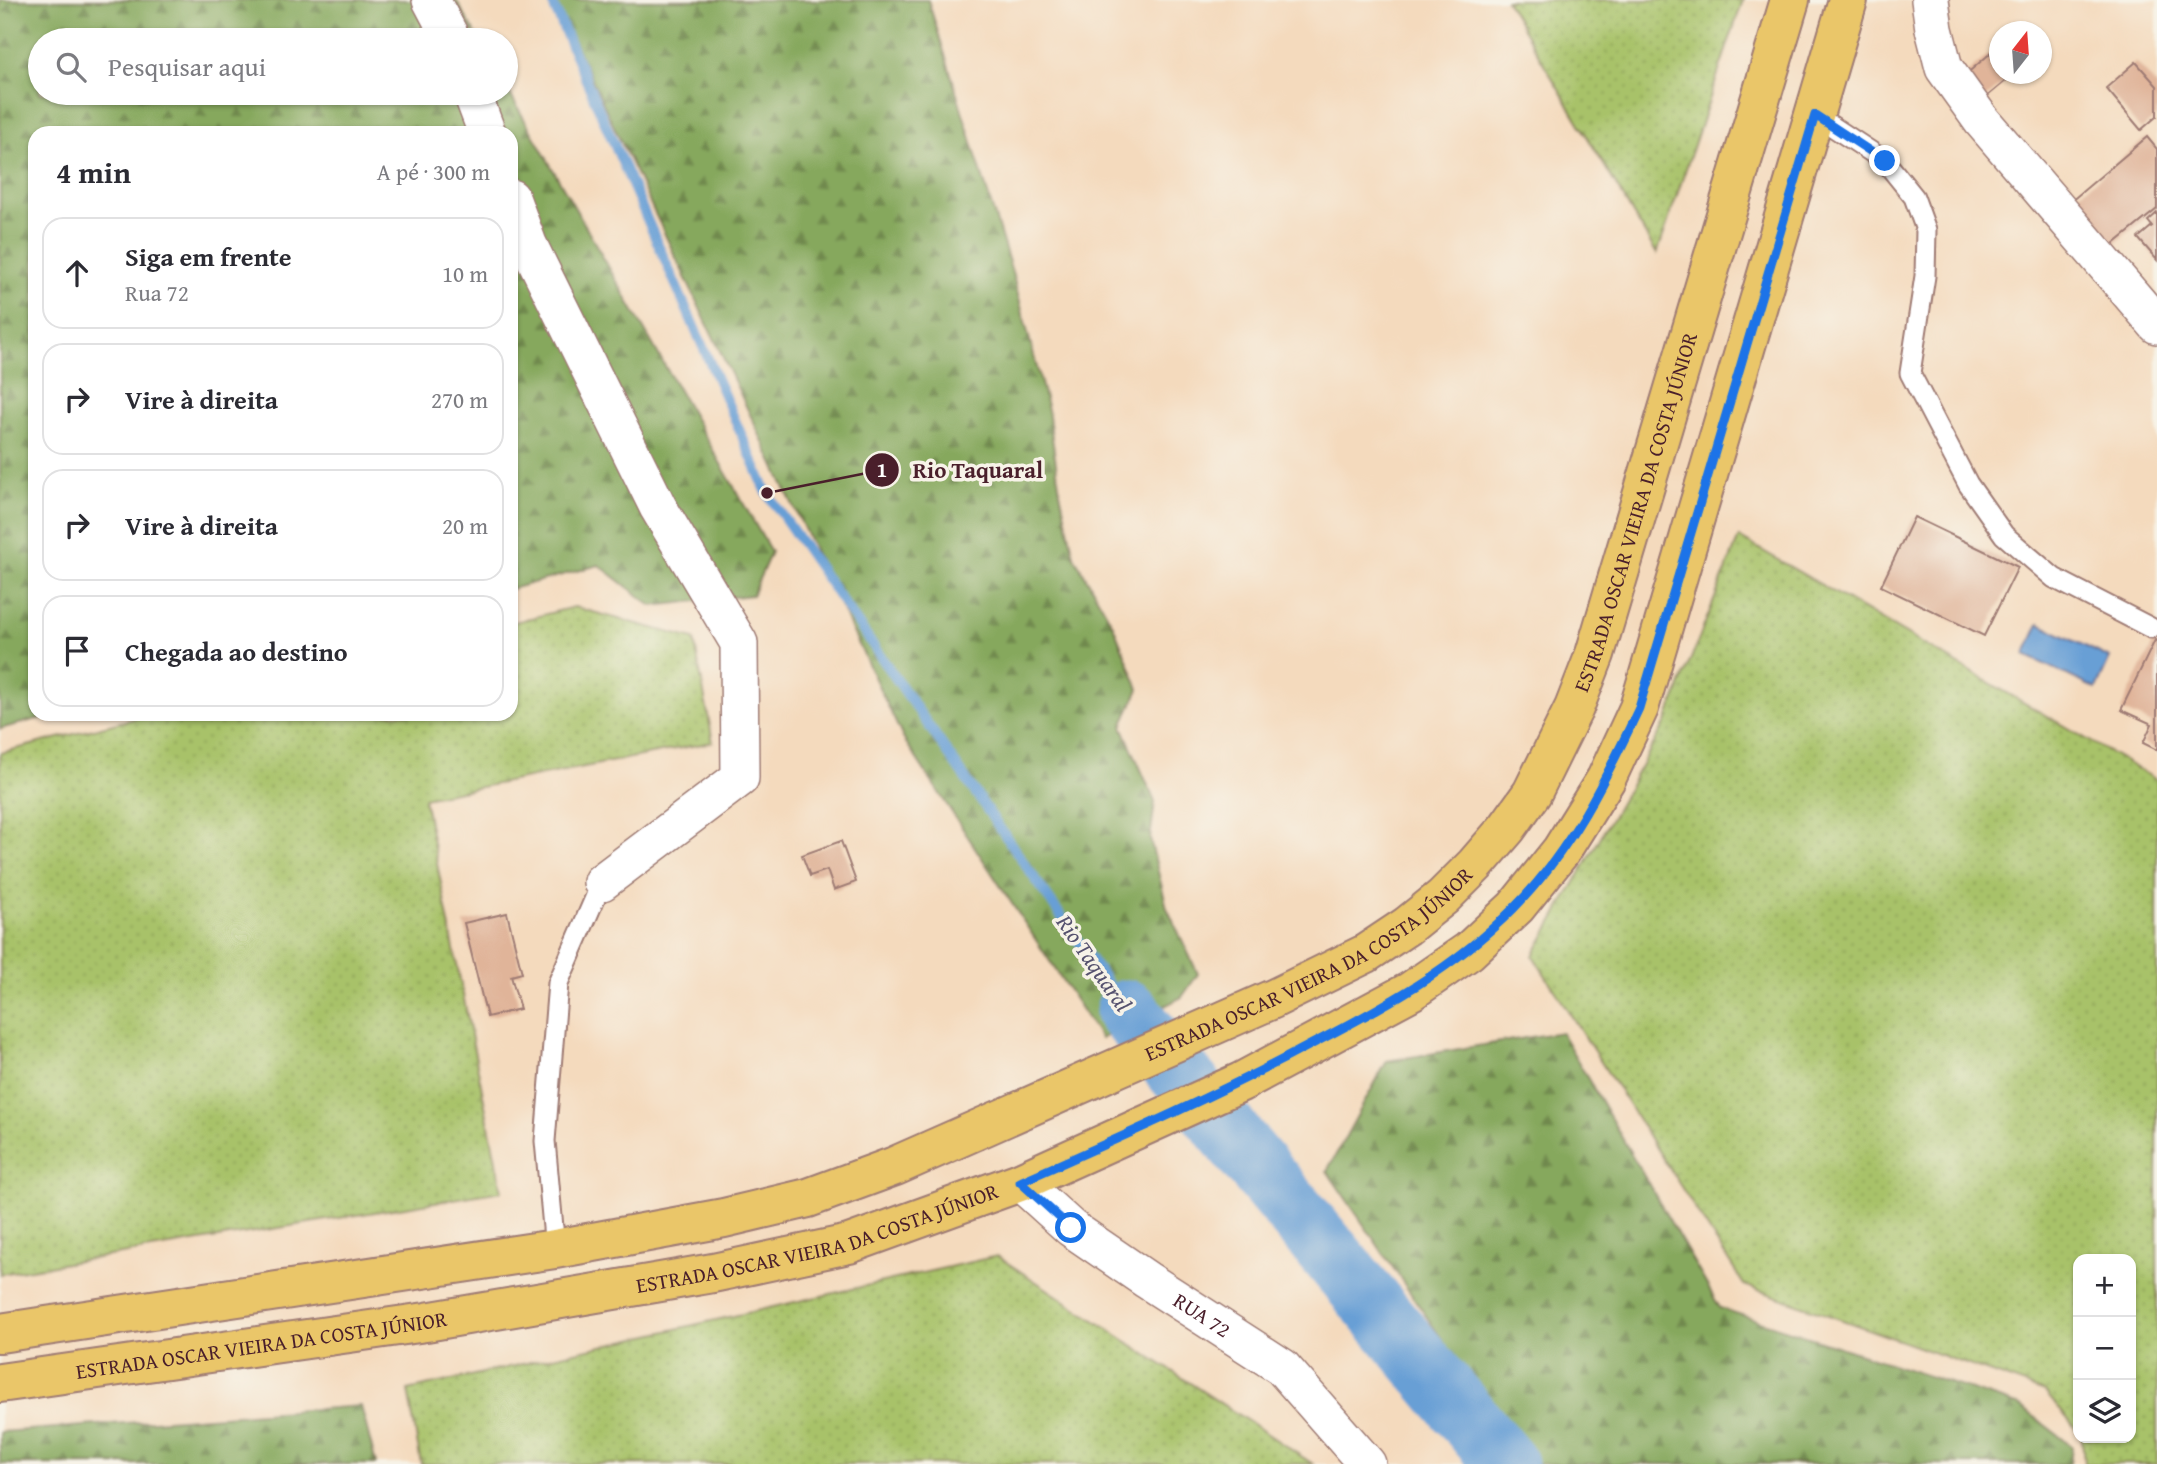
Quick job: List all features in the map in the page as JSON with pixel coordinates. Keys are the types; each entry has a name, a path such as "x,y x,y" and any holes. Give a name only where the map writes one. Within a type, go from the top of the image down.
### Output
{"main road":[{"name":"ESTRADA OSCAR VIEIRA DA COSTA JÚNIOR","path":"0,1333 555,1249 724,1218 808,1198 895,1166 1273,999 1366,954 1407,926 1443,897 1507,828 1532,793 1574,708 1595,654 1790,0"},
{"name":"ESTRADA OSCAR VIEIRA DA COSTA JÚNIOR","path":"0,1383 426,1322 752,1265 849,1244 1020,1182 1241,1082 1411,991 1469,951 1516,907 1553,860 1606,779 1639,708 1848,0"}],"street":[{"path":"431,0 446,28"},
{"path":"1930,0 1944,68 1982,121 2157,325"},
{"path":"476,105 484,126"},
{"path":"518,217 528,244 658,507 739,643 740,778 602,881"},
{"name":"RUA 72","path":"1020,1182 1071,1228 1282,1367 1367,1464"}],"lane":[{"path":"1815,115 1885,161 1914,197 1926,230 1925,276 1910,373 1968,484 2004,535 2054,578 2151,628"},
{"path":"555,1249 545,1141 558,983 602,881"}],"green space":[{"path":"0,0 456,0 472,28 28,28 28,105 516,105 771,552 752,595 652,606 599,565 518,587 518,126 28,126 30,721 0,729"},
{"path":"554,0 928,0 1012,272 1048,410 1060,492 1074,556 1113,625 1139,689 1122,726 1155,802 1150,839 1167,908 1198,974 1182,997 1101,1039 903,738"},
{"path":"1506,0 1743,0 1657,254"},
{"path":"1739,537 2157,780 2157,1464 2084,1464 2082,1443 2136,1443 2136,1254 2073,1254 2073,1425 2045,1392 1744,1285 1533,956 1666,722"},
{"path":"574,607 694,639 713,742 424,798 502,1191 0,1274 0,753 125,721 518,721 518,621"},
{"path":"1561,1032 1720,1308 2020,1406 2072,1446 2070,1464 1527,1464 1327,1171 1387,1061"},
{"path":"997,1256 1313,1464 421,1464 408,1390"},
{"path":"361,1406 376,1464 0,1464 0,1432"}],"water":[{"path":"2039,624 2110,658 2096,689 2025,655"}],"building":[{"path":"1989,54 1989,84 2002,84 1984,99 1964,76"},
{"path":"2136,62 2157,86 2157,116 2141,130 2106,88"},
{"path":"2147,137 2157,149 2157,209 2109,248 2070,202"},
{"path":"2157,213 2157,260 2138,238 2152,226 2148,221"},
{"path":"1914,517 2018,567 1984,636 1881,586"},
{"path":"2155,640 2157,750 2143,743 2152,724 2121,710"},
{"path":"841,841 856,882 834,890 827,870 810,876 802,855"},
{"path":"507,913 522,973 511,976 520,1009 487,1017 464,923"}],"waterway":[{"name":"Rio Taquaral","path":"551,0 767,493 1127,1011"},
{"name":"Rio Taquaral","path":"1127,1011 1506,1464"}],"place":[{"name":"Rio Taquaral","path":"767,493"}],"route":[{"path":"1071,1228 1020,1182 1241,1082 1411,991 1469,951 1516,907 1560,851 1606,779 1639,708 1815,115 1885,161"}]}
